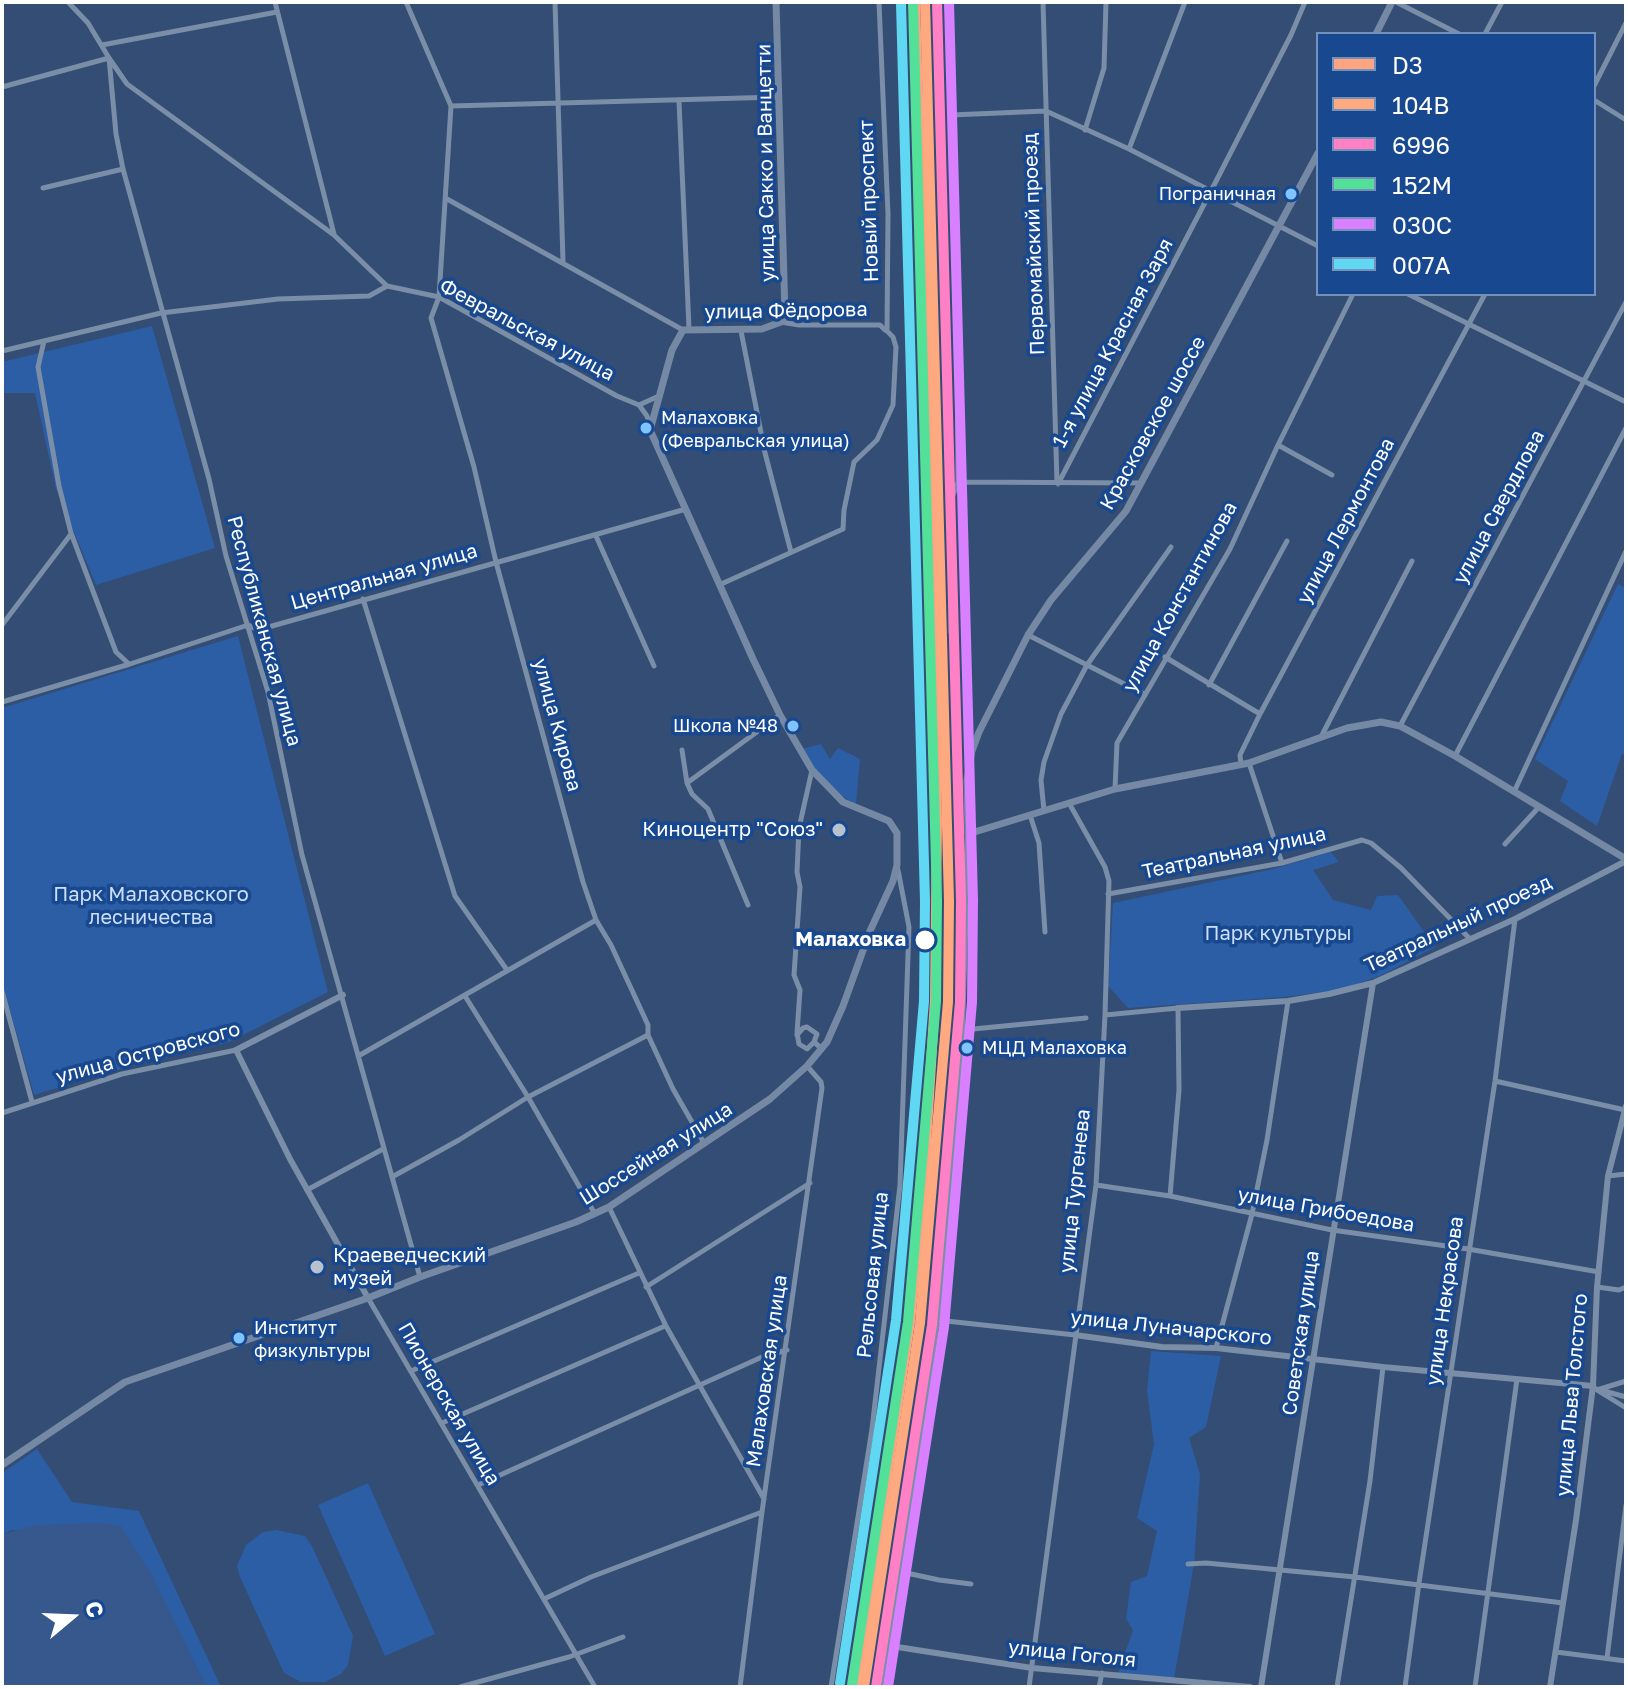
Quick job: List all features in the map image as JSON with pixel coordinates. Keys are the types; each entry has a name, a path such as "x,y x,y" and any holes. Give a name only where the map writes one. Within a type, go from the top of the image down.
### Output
{"main road":[{"name":"улица Сакко и Ванцетти","path":"776,2 786,301 781,322"},
{"path":"1377,32 1394,2"},
{"name":"Красковское шоссе","path":"968,834 967,780 972,751 1028,635 1051,600 1126,511 1316,157"},
{"name":"улица Фёдорова","path":"686,329 741,331 762,329 781,322"},
{"path":"686,329 672,350 650,430 780,715 812,770"},
{"path":"968,834 1115,789 1245,764 1371,723 1400,726 1626,860"},
{"name":"Шоссейная улица","path":"2,1465 125,1382 368,1298 595,1214 770,1099 822,1049 843,1006 897,865 898,840 893,824 843,802 812,770"}],"street":[{"name":"Республиканская улица","path":"68,2 88,23 109,58 116,134 123,169 209,479 226,556 268,692 302,855 420,1277"},
{"path":"275,2 334,235"},
{"path":"406,2 451,106 780,97"},
{"path":"555,2 563,262"},
{"name":"Новый проспект","path":"791,552 843,529 854,462 877,440 893,405 896,347 887,331 888,214 879,2"},
{"path":"947,2 957,254 958,482 951,500 951,632"},
{"name":"Первомайский проезд","path":"1043,2 1058,484"},
{"path":"1085,130 1104,68 1106,2"},
{"path":"1129,149 1185,2"},
{"name":"1-я улица Красная Заря","path":"1058,484 1291,35 1305,2"},
{"path":"1394,2 1455,32"},
{"path":"1486,32 1502,2"},
{"path":"102,45 277,12"},
{"path":"1596,82 1626,23"},
{"path":"2,87 109,58 127,84 334,235 387,286"},
{"path":"679,101 686,329"},
{"path":"1596,101 1626,120"},
{"name":"улица Кирова","path":"451,106 439,297 431,318 474,467 496,562 583,882 596,920 648,1025 648,1035 673,1089 704,1143"},
{"path":"951,115 1046,111 1129,149 1316,245"},
{"path":"43,188 123,169"},
{"path":"447,199 686,329"},
{"name":"Февральская улица","path":"2,351 161,313 278,299 369,296 387,286 439,297 617,396 639,405"},
{"name":"улица Константинова","path":"1115,789 1117,743 1230,549 1352,296"},
{"path":"1412,296 1626,402"},
{"name":"улица Лермонтова","path":"1245,764 1240,755 1260,714 1484,296"},
{"name":"улица Свердлова","path":"1400,726 1626,302"},
{"name":"улица Фёдорова","path":"781,322 799,325 880,325 887,331"},
{"path":"719,585 791,552 765,453 741,331"},
{"path":"44,341 38,367 71,533 116,652 130,664"},
{"path":"650,430 647,416 639,405 659,396"},
{"path":"1455,756 1626,428"},
{"path":"1278,445 1332,475"},
{"path":"958,482 1141,483"},
{"name":"Центральная улица","path":"2,702 248,625 258,630 686,509"},
{"path":"2,625 71,533"},
{"path":"596,536 654,666"},
{"path":"1209,685 1287,541"},
{"path":"1044,811 1041,780 1044,762 1061,714 1087,665 1171,547"},
{"path":"1514,792 1626,551"},
{"path":"1320,738 1412,561"},
{"path":"363,599 455,896 507,970"},
{"path":"1028,635 1144,694"},
{"path":"1165,657 1260,714"},
{"path":"687,783 780,715"},
{"path":"682,750 687,783 692,794 708,809 748,905"},
{"path":"1245,764 1282,863"},
{"path":"797,1036 807,1027 817,1034 810,1048 799,1044 797,1036 800,990 794,975 800,887 797,872 799,828 812,770"},
{"name":"улица Тургенева","path":"1029,1687 1096,1185 1105,1015 1109,881 1105,867 1069,802"},
{"path":"1505,844 1539,807"},
{"path":"1030,815 1039,843 1045,932"},
{"path":"884,1687 937,1320 963,1030 968,834"},
{"name":"Театральная улица","path":"1108,894 1282,863 1362,840 1371,843 1401,868 1470,939"},
{"name":"Театральный проезд","path":"1105,1015 1288,1001 1373,983 1515,919 1626,860"},
{"name":"Рельсовая улица","path":"831,1687 872,1429 900,1185 909,927 897,865"},
{"name":"улица Некрасова","path":"1405,1687 1495,1081 1515,919"},
{"path":"360,1055 596,920"},
{"name":"Советская улица","path":"1261,1687 1373,983"},
{"path":"2,991 32,1102"},
{"name":"улица Островского","path":"2,1113 122,1074 236,1050 343,995"},
{"path":"465,996 595,1214"},
{"path":"1216,1348 1252,1214 1267,1140 1288,1001"},
{"path":"1170,1196 1179,1090 1178,1008"},
{"path":"963,1030 1086,1018"},
{"path":"392,1177 528,1097 648,1035"},
{"path":"814,1042 822,1049"},
{"name":"Пионерская улица","path":"236,1050 307,1190 595,1687"},
{"name":"Малаховская улица","path":"740,1687 822,1088 821,1082 807,1066"},
{"path":"1495,1081 1626,1108"},
{"name":"улица Льва Толстого","path":"1550,1687 1595,1388 1597,1287 1608,1176 1626,1108"},
{"path":"307,1190 383,1149"},
{"path":"1608,1176 1626,1174"},
{"path":"646,1287 811,1182"},
{"name":"улица Грибоедова","path":"1096,1185 1170,1196 1332,1230 1599,1272"},
{"path":"609,1207 666,1326 764,1500"},
{"path":"411,1371 639,1273"},
{"path":"1597,1287 1619,1290 1626,1287"},
{"name":"улица Луначарского","path":"937,1320 1162,1347 1216,1348 1595,1388"},
{"path":"442,1423 666,1326"},
{"path":"478,1485 700,1384 762,1357 787,1350"},
{"path":"1337,1687 1383,1367"},
{"path":"1475,1687 1517,1379"},
{"path":"1595,1388 1626,1381"},
{"path":"1595,1388 1626,1397"},
{"path":"1595,1388 1626,1408"},
{"path":"1607,1658 1626,1505"},
{"path":"544,1599 630,1561 762,1512"},
{"path":"1188,1564 1206,1563 1419,1583 1563,1603"},
{"path":"902,1572 971,1584"},
{"path":"460,1687 488,1684 623,1637"},
{"name":"улица Гоголя","path":"891,1646 1032,1668 1250,1687"},
{"path":"1556,1652 1626,1661"},
{"path":"1099,1687 1102,1673"}],"green space":[{"path":"152,326 215,548 96,585 56,489 35,393 2,393 2,362"},
{"path":"1618,584 1626,588 1626,755 1622,754 1597,826 1560,801 1568,781 1535,759"},
{"name":"Парк Малаховского лесничества","path":"238,636 328,992 229,1042 109,1072 34,1095 2,982 2,708"},
{"path":"821,744 830,759 838,748 860,759 856,804 840,795 814,769 802,749"},
{"name":"Парк культуры","path":"1331,852 1339,862 1313,870 1333,900 1371,910 1377,896 1398,895 1435,947 1382,975 1340,990 1284,997 1128,1008 1108,986 1113,903 1273,869"},
{"path":"1151,1351 1221,1356 1206,1427 1189,1438 1200,1474 1194,1564 1174,1679 1118,1673 1133,1630 1126,1619 1131,1582 1147,1576 1157,1531 1137,1518 1154,1444 1147,1391"},
{"path":"37,1449 72,1502 139,1511 221,1687 206,1687 148,1569 13,1530 2,1534 2,1473"},
{"path":"368,1483 435,1634 385,1656 318,1505"},
{"path":"276,1530 305,1536 353,1636 348,1665 341,1674 325,1682 301,1682 284,1673 240,1577 237,1566 246,1545 263,1532"}],"shaded area":[{"path":"102,1523 121,1526 151,1573 206,1687 2,1687 2,1534 37,1525"}],"transit line":[{"name":"152М","path":"852,1685 908,1322 936,1001 937,901 913,2"},
{"name":"D3","path":"855,1687 910,1322 923,1192 935,1000 937,821 932,543 915,2"},
{"name":"104В","path":"864,1687 920,1323 948,1002 949,901 925,2"},
{"name":"6996","path":"876,1687 932,1325 960,1002 961,901 937,2"},
{"name":"030C","path":"888,1687 944,1327 972,1002 973,900 949,2"},
{"name":"007А","path":"840,1683 896,1320 924,1001 925,901 901,3"}],"place":[{"name":"Пограничная","path":"1291,194"},
{"name":"Малаховка (Февральская улица)","path":"646,428"},
{"name":"Школа №48","path":"793,726"},
{"name":"Киноцентр \"Союз\"","path":"839,830"},
{"name":"Малаховка","path":"925,940"},
{"name":"МЦД Малаховка","path":"967,1048"},
{"name":"Краеведческий музей","path":"317,1267"},
{"name":"Институт физкультуры","path":"239,1338"}]}
